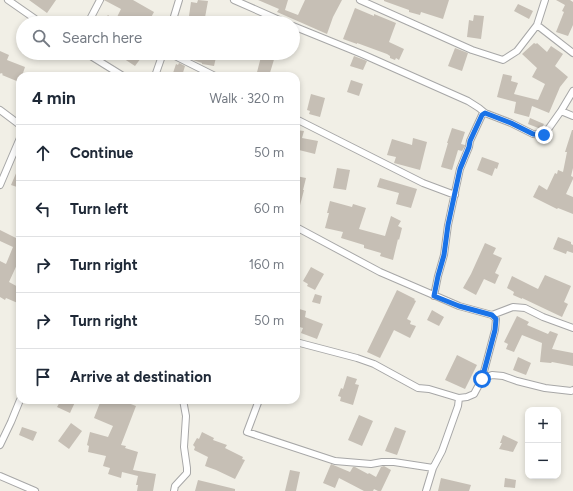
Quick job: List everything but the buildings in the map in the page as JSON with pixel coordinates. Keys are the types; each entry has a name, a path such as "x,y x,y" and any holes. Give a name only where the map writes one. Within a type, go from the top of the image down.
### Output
{"street":[{"path":"8,0 15,2 32,16"},
{"path":"92,16 100,0"},
{"path":"174,16 179,0"},
{"path":"234,0 270,16"},
{"path":"360,0 388,14 472,50 503,60 517,51 537,25 545,0"},
{"path":"537,25 573,53"},
{"path":"300,29 362,54 468,101 485,113 511,123 533,134 544,135 573,91"},
{"path":"97,60 117,72"},
{"path":"156,72 161,60"},
{"path":"183,60 207,72"},
{"path":"0,110 16,122"},
{"path":"561,111 573,116"},
{"path":"434,296 444,255 448,225 460,169 470,141 482,115 485,113"},
{"path":"300,121 423,183 455,195"},
{"path":"0,185 16,147"},
{"path":"300,229 380,272 459,306 492,315 496,319 495,330 482,379 474,394 459,398 429,389 418,388 374,364 357,358 300,343"},
{"path":"492,315 513,307 525,308 543,317 573,328"},
{"path":"482,379 492,375 503,376 545,388 573,390"},
{"path":"426,491 433,468 442,450 458,406 459,398"},
{"path":"0,446 18,404"},
{"path":"174,491 175,486 187,473 184,447 186,416 184,404"},
{"path":"258,404 247,432 335,462 371,464 394,462 433,468"},
{"path":"0,476 35,491"}],"route":[{"path":"482,379 495,330 496,319 492,315 459,306 434,296 444,255 448,225 460,169 470,141 482,115 485,113 511,123 533,134 544,135"}]}
